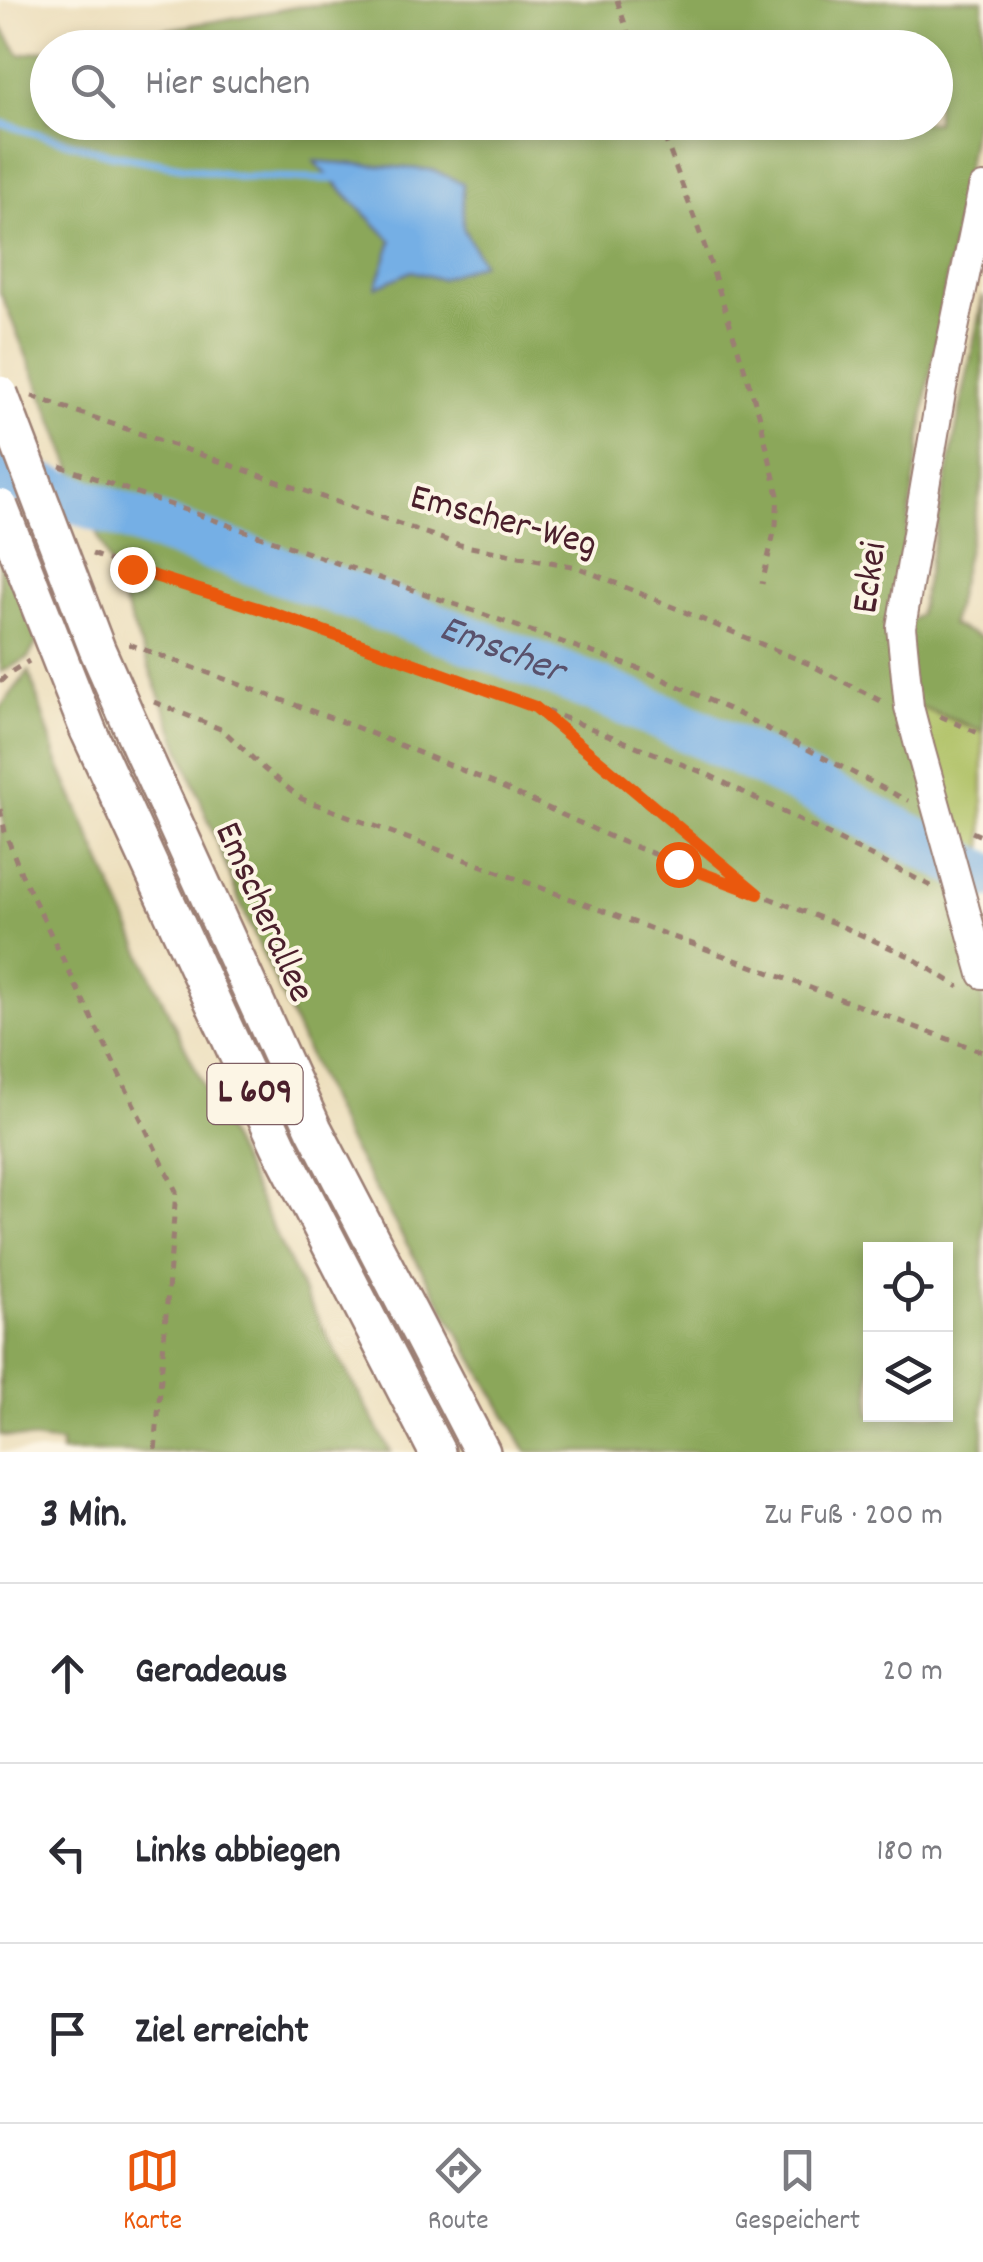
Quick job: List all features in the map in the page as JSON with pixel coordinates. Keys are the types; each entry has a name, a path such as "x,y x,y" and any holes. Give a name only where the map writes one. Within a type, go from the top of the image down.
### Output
{"main road":[{"name":"Emscherallee","path":"9,392 97,649 142,751 314,1129 482,1452"},
{"name":"L 609","path":"0,507 88,730 279,1146 437,1452"}],"street":[{"name":"Eckei","path":"976,983 964,906 909,707 901,627 942,387 976,250 983,188"}],"path":[{"path":"616,0 626,30"},
{"path":"666,140 759,414 778,496 776,524 762,584"},
{"name":"Emscher-Weg","path":"9,392 460,545 577,567 809,664 883,702 933,714 983,735"},
{"path":"56,465 645,671 916,804"},
{"path":"82,550 270,612 710,775 932,886"},
{"path":"130,645 353,726 492,782 614,839 834,923 976,983"},
{"path":"0,682 28,661"},
{"path":"141,698 223,730 302,799 983,1052"},
{"path":"535,707 758,894"},
{"path":"0,814 20,873 176,1191 155,1452"},
{"path":"966,829 983,837"}],"green space":[{"path":"379,0 983,0 983,75 928,387 896,605 901,626 919,615 983,296 983,480 951,625 983,638 983,731 901,699 983,978 983,1452 527,1452 346,1139 241,905 0,292 0,25 20,55 30,53 30,140 953,140 953,30 163,30 296,7","holes":["315,163 463,228 482,262 440,279 412,271 377,286 392,241"]},
{"path":"0,523 42,633 28,658 0,672"},
{"path":"29,671 58,763 157,989 307,1299 391,1452 61,1452 61,1443 0,1435 0,829 4,831 0,708"},
{"path":"901,700 983,732 983,951"}],"water":[{"path":"314,161 432,170 463,183 463,228 482,263 440,279 412,271 376,287 392,241"}],"waterway":[{"path":"0,123 30,132"},
{"path":"60,140 109,154 240,177 339,179"},
{"name":"Emscher","path":"0,473 399,613 557,673 767,765 983,875"}],"route":[{"path":"132,569 270,612 535,707 758,894 678,864"}]}
